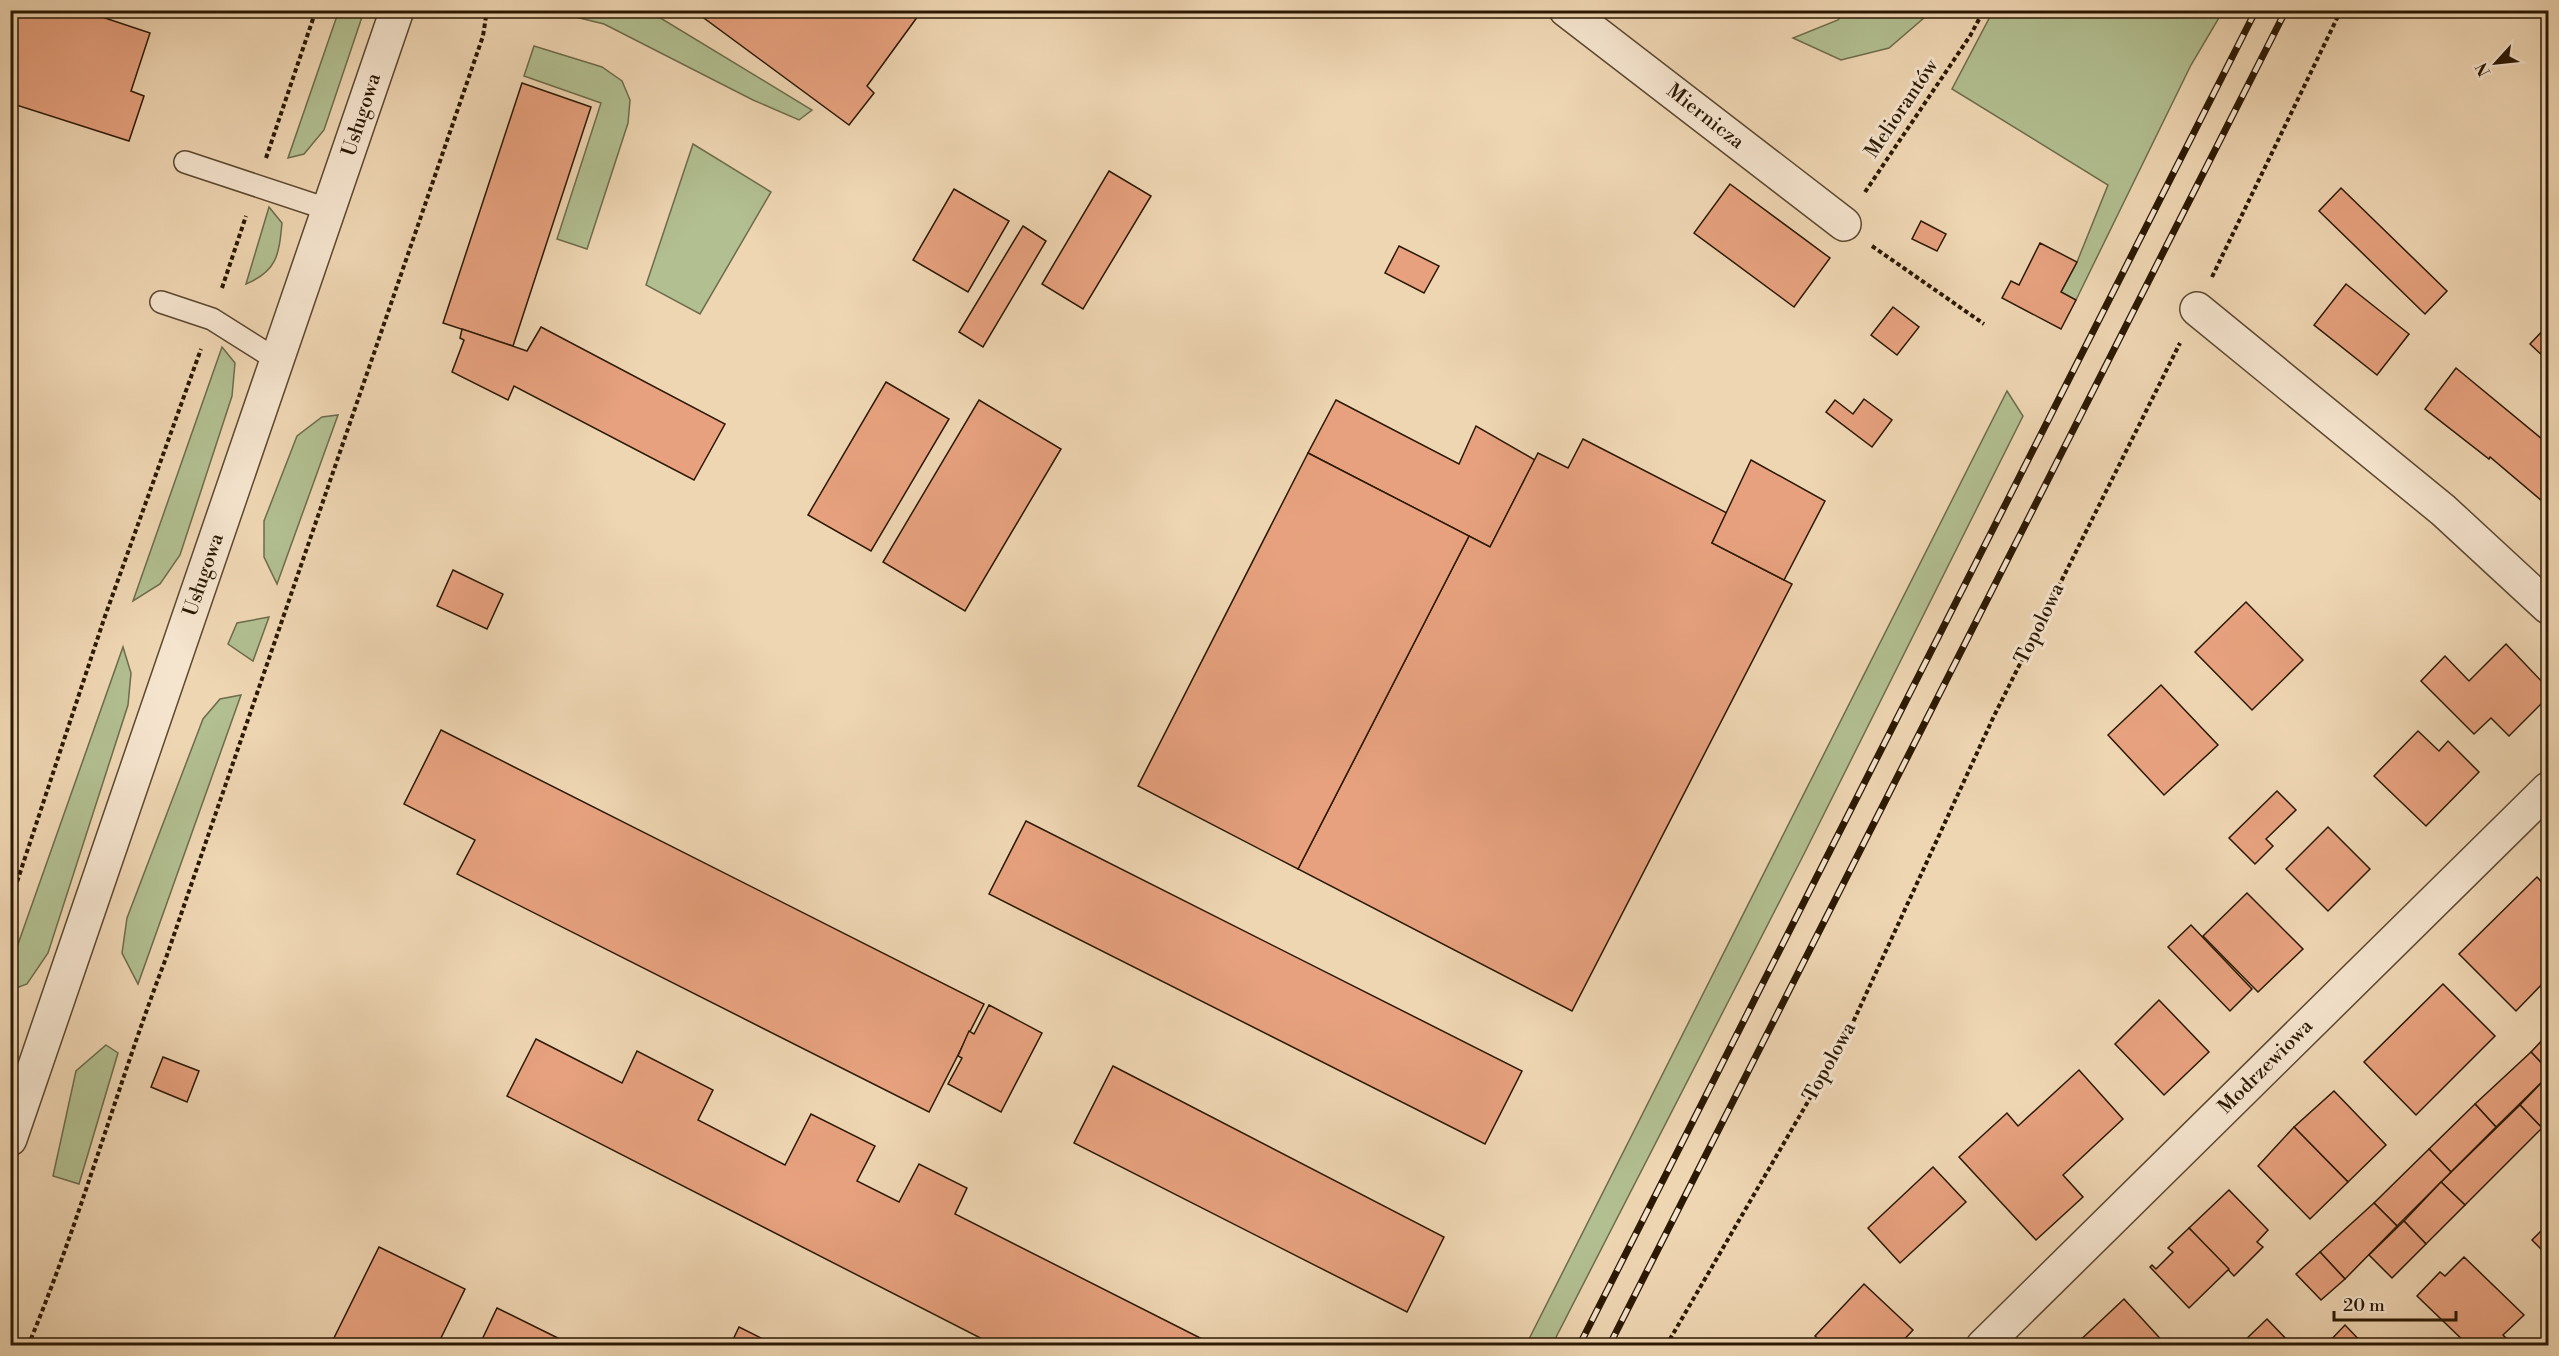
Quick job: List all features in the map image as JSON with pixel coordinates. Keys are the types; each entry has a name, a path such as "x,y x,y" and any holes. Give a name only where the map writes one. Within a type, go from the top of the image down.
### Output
{"street":[{"name":"Usługowa","path":"10,1139 397,10"},
{"name":"Miernicza","path":"1566,10 1844,224"},
{"path":"2197,309 2444,510 2548,607"},
{"name":"Modrzewiowa","path":"1983,1346 2548,789"}],"lane":[{"path":"185,162 330,210"},
{"path":"161,302 212,319 277,360"}],"path":[{"path":"10,903 104,619 212,319 316,10"},
{"path":"28,1346 48,1297 140,1024 166,958 359,400 483,36 487,10"},
{"name":"Meliorantów","path":"1844,224 1970,36 1984,10"},
{"name":"Topolowa","path":"1666,1346 1849,1031 1994,716 2197,309 2341,10"},
{"path":"1878,250 1984,324"}],"green space":[{"path":"339,10 364,11 324,130 304,154 288,158"},
{"path":"551,11 649,11 812,110 799,120 753,100 604,24"},
{"path":"1845,11 1932,11 1889,48 1841,60 1793,38 1838,20"},
{"path":"1993,11 2223,11 2191,65 2076,300 2061,292 2077,262 2108,185 1952,89"},
{"path":"534,46 602,67 622,81 630,100 628,123 587,249 557,239 601,103 524,76"},
{"path":"693,144 771,192 700,314 646,285"},
{"path":"269,207 282,223 277,253 274,261 264,273 246,284"},
{"path":"222,347 235,363 232,396 180,555 160,584 133,601"},
{"path":"2007,391 2023,416 1805,852 1552,1345 1526,1345"},
{"path":"338,415 277,584 264,557 264,521 297,436 322,417"},
{"path":"269,617 253,661 228,644 237,623"},
{"path":"123,647 131,673 128,705 48,953 27,984 11,990 11,964"},
{"path":"241,695 138,984 122,953 127,918 203,719 220,699"},
{"path":"106,1045 118,1053 79,1184 53,1176 76,1071"}],"building":[{"path":"10,10 81,10 150,33 131,91 144,96 129,141 10,103"},
{"path":"693,10 911,10 918,16 867,86 874,93 849,125"},
{"path":"522,83 591,107 513,346 443,323"},
{"path":"1109,171 1151,196 1083,309 1042,284"},
{"path":"1730,184 1830,258 1794,307 1694,233"},
{"path":"2341,188 2447,291 2425,314 2319,211"},
{"path":"954,189 1009,221 968,292 913,260"},
{"path":"1921,221 1946,234 1937,251 1912,239"},
{"path":"1023,226 1046,241 983,347 959,332"},
{"path":"2040,243 2077,262 2061,292 2076,300 2061,329 2002,298 2011,281 2019,285"},
{"path":"1399,246 1439,266 1424,293 1385,273"},
{"path":"2346,284 2409,334 2377,375 2314,325"},
{"path":"1893,307 1919,327 1897,355 1871,335"},
{"path":"2548,325 2548,361 2530,344"},
{"path":"541,327 725,424 694,480 514,386 508,400 452,372 464,340 460,338 462,329 527,351"},
{"path":"2456,368 2548,444 2548,506 2490,457 2489,459 2425,409"},
{"path":"886,382 949,419 871,551 808,515"},
{"path":"1864,399 1892,420 1872,447 1826,412 1835,400 1853,414"},
{"path":"979,400 1061,449 965,611 883,562"},
{"path":"1336,400 1459,464 1476,426 1535,460 1490,547 1308,453"},
{"path":"1583,439 1727,513 1712,543 1792,584 1572,1011 1298,869 1469,536 1490,547 1538,453 1568,468"},
{"path":"1308,453 1469,536 1298,869 1138,786"},
{"path":"1751,460 1825,501 1784,580 1712,543"},
{"path":"453,570 503,594 487,629 437,606"},
{"path":"2246,602 2303,660 2252,710 2195,652"},
{"path":"2506,644 2548,688 2548,697 2509,736 2491,718 2474,734 2421,681 2445,656 2469,681"},
{"path":"2161,685 2218,745 2164,795 2108,735"},
{"path":"441,730 984,1004 929,1112 457,874 475,840 404,804"},
{"path":"2418,731 2439,751 2448,741 2479,772 2426,826 2374,776"},
{"path":"2277,791 2296,810 2266,839 2273,846 2255,864 2229,838"},
{"path":"1026,821 1522,1071 1485,1144 989,894"},
{"path":"2328,827 2370,869 2328,911 2286,869"},
{"path":"2537,877 2548,889 2548,978 2516,1011 2459,954"},
{"path":"2247,893 2303,949 2258,992 2203,936"},
{"path":"2191,925 2252,989 2230,1011 2168,947"},
{"path":"2443,984 2495,1036 2416,1115 2364,1062"},
{"path":"2159,1000 2209,1052 2164,1095 2115,1044"},
{"path":"989,1005 1042,1033 1001,1112 948,1084 962,1058 958,1056 969,1031 974,1034"},
{"path":"2548,1034 2548,1070 2531,1052"},
{"path":"536,1039 622,1083 637,1051 713,1090 698,1120 785,1165 811,1114 875,1146 857,1181 899,1202 919,1164 967,1188 955,1214 1216,1346 996,1346 507,1096"},
{"path":"2531,1052 2548,1070 2548,1076 2496,1127 2475,1104"},
{"path":"163,1057 199,1071 187,1102 151,1087"},
{"path":"1113,1066 1444,1237 1407,1312 1074,1143"},
{"path":"2079,1070 2123,1119 2063,1175 2083,1197 2036,1240 1959,1157 2007,1113 2018,1126"},
{"path":"2548,1076 2548,1134 2520,1105"},
{"path":"2334,1091 2386,1145 2348,1182 2294,1127"},
{"path":"2475,1104 2496,1127 2451,1172 2429,1149"},
{"path":"2520,1105 2542,1128 2465,1205 2441,1182"},
{"path":"2294,1127 2348,1182 2310,1219 2258,1166"},
{"path":"2429,1149 2451,1172 2397,1226 2374,1203"},
{"path":"1933,1167 1966,1202 1900,1263 1868,1228"},
{"path":"2441,1182 2465,1205 2426,1244 2404,1221"},
{"path":"2229,1190 2268,1230 2257,1242 2263,1247 2234,1276 2189,1228"},
{"path":"2374,1203 2397,1226 2345,1279 2320,1252"},
{"path":"2404,1221 2426,1244 2392,1278 2369,1255"},
{"path":"2548,1224 2548,1256 2532,1240"},
{"path":"2189,1228 2229,1269 2189,1308 2150,1267 2152,1265 2156,1269 2173,1252 2168,1248"},
{"path":"379,1247 465,1289 437,1346 330,1346"},
{"path":"2320,1252 2345,1279 2321,1300 2296,1274"},
{"path":"2464,1257 2524,1315 2503,1335 2508,1340 2502,1346 2469,1346 2417,1296 2440,1272 2445,1276"},
{"path":"1864,1284 1913,1330 1898,1346 1825,1346 1815,1336"},
{"path":"2124,1299 2167,1346 2074,1346"},
{"path":"497,1308 574,1346 479,1346"},
{"path":"2267,1319 2290,1343 2288,1346 2239,1346"},
{"path":"2345,1325 2365,1346 2325,1346"},
{"path":"739,1327 777,1346 730,1346"}],"railway":[{"path":"1579,1346 2256,10"},
{"path":"1609,1346 2286,10"}]}
